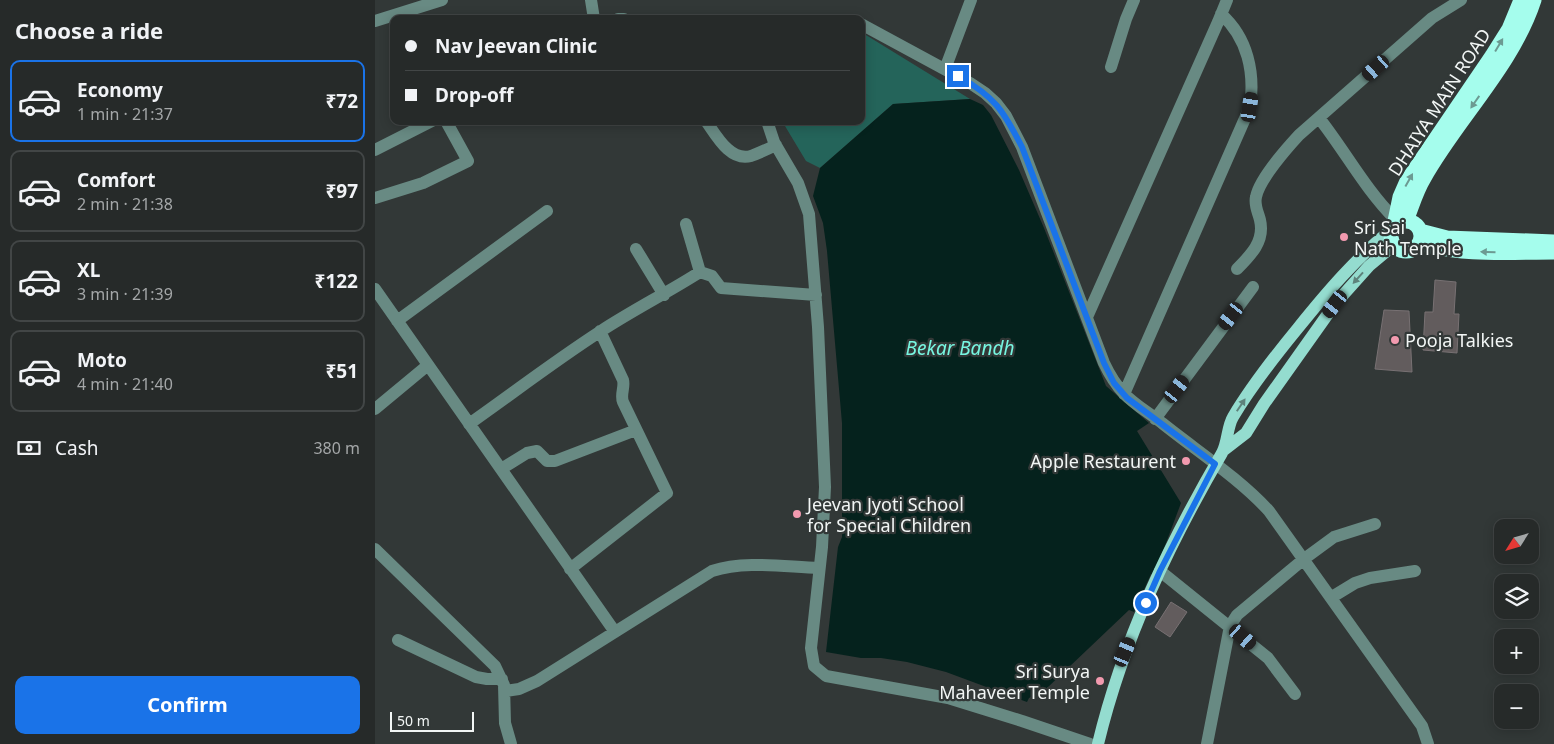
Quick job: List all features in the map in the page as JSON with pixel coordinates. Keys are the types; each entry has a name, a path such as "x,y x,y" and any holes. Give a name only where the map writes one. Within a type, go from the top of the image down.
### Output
{"highway":[{"name":"DHAIYA MAIN ROAD","path":"1397,224 1400,197 1407,181 1492,56 1509,29 1521,0"},
{"name":"DHAIYA MAIN ROAD","path":"1397,224 1423,179 1502,63 1525,24 1535,0"},
{"path":"1419,237 1409,250 1401,250 1394,245 1391,238 1397,224 1415,224 1419,237 1446,249 1554,252"},
{"path":"1419,237 1554,242"}],"main road":[{"path":"1224,450 1232,418 1284,345 1350,267 1397,224"},
{"path":"1098,744 1107,704 1125,652 1160,571 1215,464 1224,450 1245,433 1335,304 1369,266 1394,245"}],"street":[{"path":"394,15 442,0"},
{"path":"591,0 593,15"},
{"path":"945,69 971,0"},
{"path":"1111,67 1134,0"},
{"path":"1087,317 1227,0"},
{"path":"1237,269 1251,254 1262,234 1255,198 1259,188 1289,146 1433,18 1461,0"},
{"path":"1124,394 1250,107 1252,82 1246,53 1235,29 1221,14"},
{"path":"375,21 390,16"},
{"path":"865,26 945,69 985,93 996,103 1022,147 1110,376 1124,394 1254,494 1269,511 1332,597 1421,726 1428,744"},
{"path":"1319,118 1367,187 1397,224"},
{"path":"375,150 424,125"},
{"path":"375,198 423,183 468,161 448,125"},
{"path":"709,125 727,148 739,157 749,157 776,145"},
{"path":"768,125 776,145 798,183 809,214 819,327 825,487 811,648 814,666 819,673 826,676 957,701 1090,744"},
{"path":"397,321 547,211"},
{"path":"686,224 700,272"},
{"path":"636,250 664,295"},
{"path":"700,272 712,276 721,288 816,295"},
{"path":"469,424 600,331 664,295 700,272"},
{"path":"1155,419 1253,287"},
{"path":"375,289 615,632"},
{"path":"570,569 667,493 622,398 624,385 600,331"},
{"path":"375,409 427,365"},
{"path":"501,469 527,453 537,451 547,461 555,462 636,430"},
{"path":"1207,744 1230,626 1237,615 1304,559 1334,537 1375,524"},
{"path":"375,549 495,666 503,685 505,723 511,744"},
{"path":"399,640 475,677 519,689 537,681 702,576 723,568 748,565 819,568"},
{"path":"1160,571 1268,658 1295,694"},
{"path":"1332,597 1355,582 1415,571"}],"green space":[{"path":"865,34 970,99 893,104 820,168 806,161 784,125 865,125"}],"water":[{"name":"Bekar Bandh","path":"970,99 983,105 991,115 1019,170 1044,228 1106,386 1149,423 1137,431 1181,503 1154,575 1151,574 1134,612 1129,610 1047,688 1029,698 1027,702 946,672 907,662 881,658 861,658 826,652 838,547 842,537 842,423 827,251 823,223 813,196 820,168 893,104"}],"building":[{"path":"1435,280 1456,282 1454,314 1459,314 1457,353 1423,350 1425,312 1433,312"},
{"name":"Pooja Talkies","path":"1384,310 1409,311 1412,372 1375,369"},
{"path":"1171,602 1187,612 1170,637 1155,627"}],"place":[{"name":"Sri Sai Nath Temple","path":"1344,237"},
{"name":"Pooja Talkies","path":"1395,340"},
{"name":"Apple Restaurent","path":"1186,461"},
{"name":"Jeevan Jyoti School for Special Children","path":"797,514"},
{"name":"Sri Surya Mahaveer Temple","path":"1100,681"}],"route":[{"path":"958,76 971,83 996,103 1014,131 1022,147 1104,363 1114,383 1119,390 1142,409 1215,464 1192,506 1146,603"}]}
